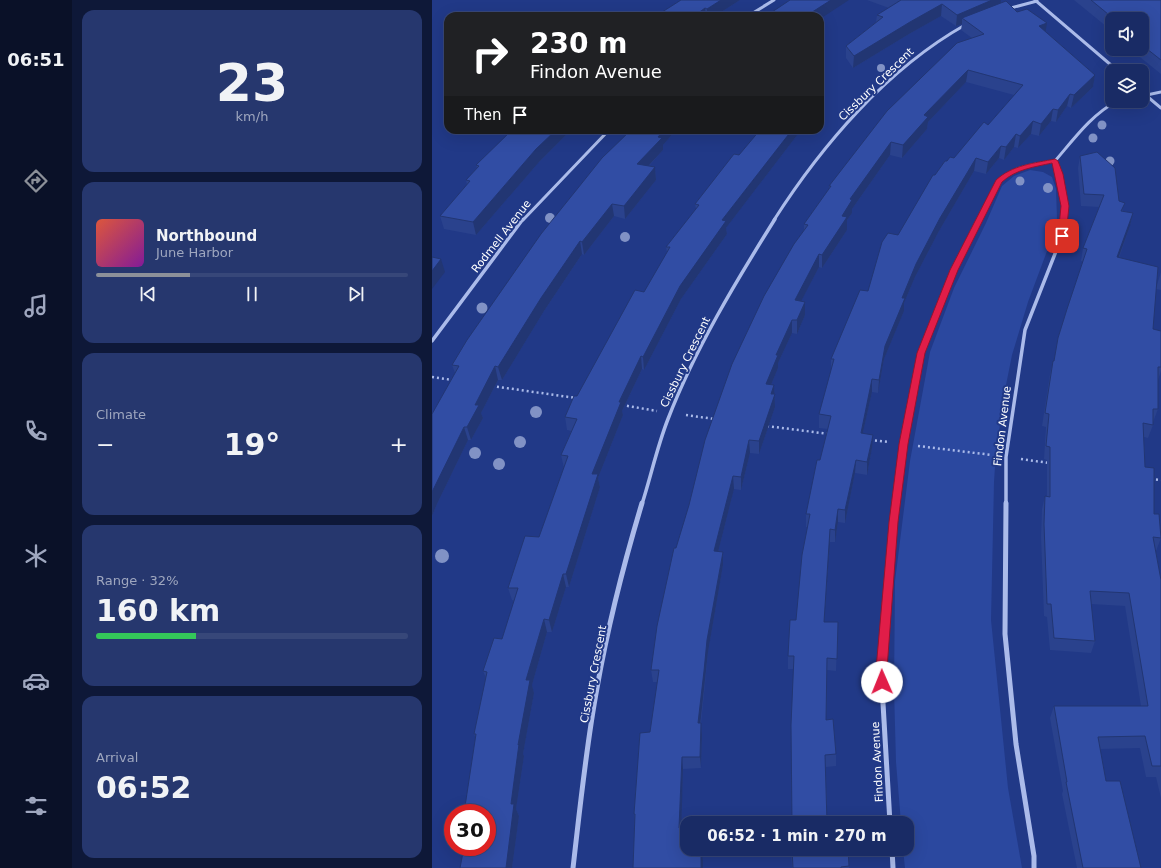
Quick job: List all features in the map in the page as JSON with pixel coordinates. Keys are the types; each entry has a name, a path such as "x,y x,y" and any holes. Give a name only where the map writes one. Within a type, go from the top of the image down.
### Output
{"street":[{"path":"754,12 774,0"},
{"path":"1004,9 1036,1 1110,64"},
{"name":"Cissbury Crescent","path":"573,868 583,782 602,663 631,541 670,413 703,344 736,283 780,209 803,177 846,124 910,63 940,39 970,23"},
{"path":"1149,94 1161,92"},
{"path":"1149,98 1161,108"},
{"path":"1055,161 1105,108"},
{"name":"Rodmell Avenue","path":"432,341 525,217 605,134"},
{"name":"Findon Avenue","path":"890,816 881,669 894,522 903,444 921,353 954,270 999,181 1004,176 1019,168 1055,161 1065,206 1062,236 1025,330 1006,457 1005,634 1016,744 1034,856 1034,868"},
{"path":"892,856 893,868"}],"path":[{"path":"903,444 1053,464"},
{"path":"1146,478 1161,480"}],"shaded area":[{"path":"1030,170 1043,172 1052,177 1056,189 1057,219 1053,235 1028,302 1012,355 996,451 994,482 991,620 1008,788 1022,868 905,868 904,856 914,856 914,816 900,816 896,762 894,689 895,581 910,461 930,352 954,288 986,223 1002,186 1014,176"}],"building":[{"path":"681,0 721,0 700,12 662,12"},
{"path":"790,0 831,0 812,12 772,12"},
{"path":"901,0 992,0 957,15 942,4 854,56 846,46 883,17 877,15"},
{"path":"1091,0 1161,0 1161,60 1149,51 1149,12 1106,12"},
{"path":"1006,1 1017,12 1027,9 1047,23 1039,26 1095,75 1074,95 1070,94 1058,110 1053,109 1041,124 1033,121 1020,136 1016,134 1006,147 1001,146 988,162 976,158 940,218 916,264 902,298 905,298 885,346 879,380 872,379 861,433 873,435 867,462 856,460 845,510 838,509 835,530 830,529 824,622 838,622 837,659 827,658 826,720 833,719 836,754 825,755 827,816 792,816 791,725 794,656 788,656 790,620 796,620 802,555 810,514 806,514 817,460 820,460 831,416 819,414 834,359 831,359 860,290 868,291 882,242 888,233 898,235 933,175 935,175 945,161 947,161 950,157 954,158 984,122 988,125 1023,85 968,70 924,115 928,117 903,145 891,142 850,199 852,200 842,216 847,217 822,255 819,254 795,300 805,302 797,320 792,320 776,355 778,355 766,384 774,385 771,394 775,394 759,441 749,440 741,477 733,476 714,551 723,552 707,640 698,723 701,723 700,757 682,757 679,828 680,856 701,856 701,868 633,868 634,814 640,733 650,732 659,670 651,670 657,626 674,548 676,548 689,505 705,440 732,364 764,296 794,244 808,225 804,224 831,186 829,186 887,111 957,43 984,34 962,18"},
{"path":"508,134 552,134 536,149 473,222 440,216 470,181 466,180 479,166 476,165"},
{"path":"627,134 661,134 658,137 662,138 637,164 655,167 624,206 612,204 582,242 580,241 541,298 498,367 495,366 475,405 479,405 467,427 464,427 432,492 432,414 459,366 452,365 467,340 541,234 602,158"},
{"path":"757,134 789,134 722,220 726,221 680,286 643,357 641,356 619,402 621,402 592,474 598,474 566,574 563,574 549,620 544,619 526,680 530,680 518,745 519,744 511,804 514,804 506,868 460,868 462,856 496,856 496,804 465,804 476,734 474,734 487,672 483,671 494,638 502,639 518,588 508,588 525,536 539,537 568,456 561,455 577,419 565,417 574,396 577,396 635,290 644,292 670,247 666,247 699,205 695,204 734,154 739,155"},
{"path":"1097,152 1115,168 1119,201 1125,203 1121,211 1133,213 1117,257 1158,267 1153,329 1161,331 1161,367 1158,367 1158,409 1153,409 1153,425 1143,423 1145,467 1154,468 1154,514 1159,514 1161,538 1153,537 1161,580 1161,766 1152,766 1145,736 1098,737 1106,781 1120,781 1141,868 1083,868 1066,782 1054,706 1148,706 1129,593 1090,591 1095,641 1054,638 1051,604 1047,604 1044,524 1045,496 1050,497 1050,447 1046,446 1049,414 1045,413 1058,338 1087,249 1083,248 1104,195 1084,194 1080,156"},
{"path":"432,257 441,259 432,271"},
{"path":"792,856 848,856 849,866 841,868 793,868"}],"route":[{"path":"882,682 881,669 894,522 903,444 921,353 954,270 999,181 1004,176 1019,168 1055,161 1065,206 1062,236"}]}
